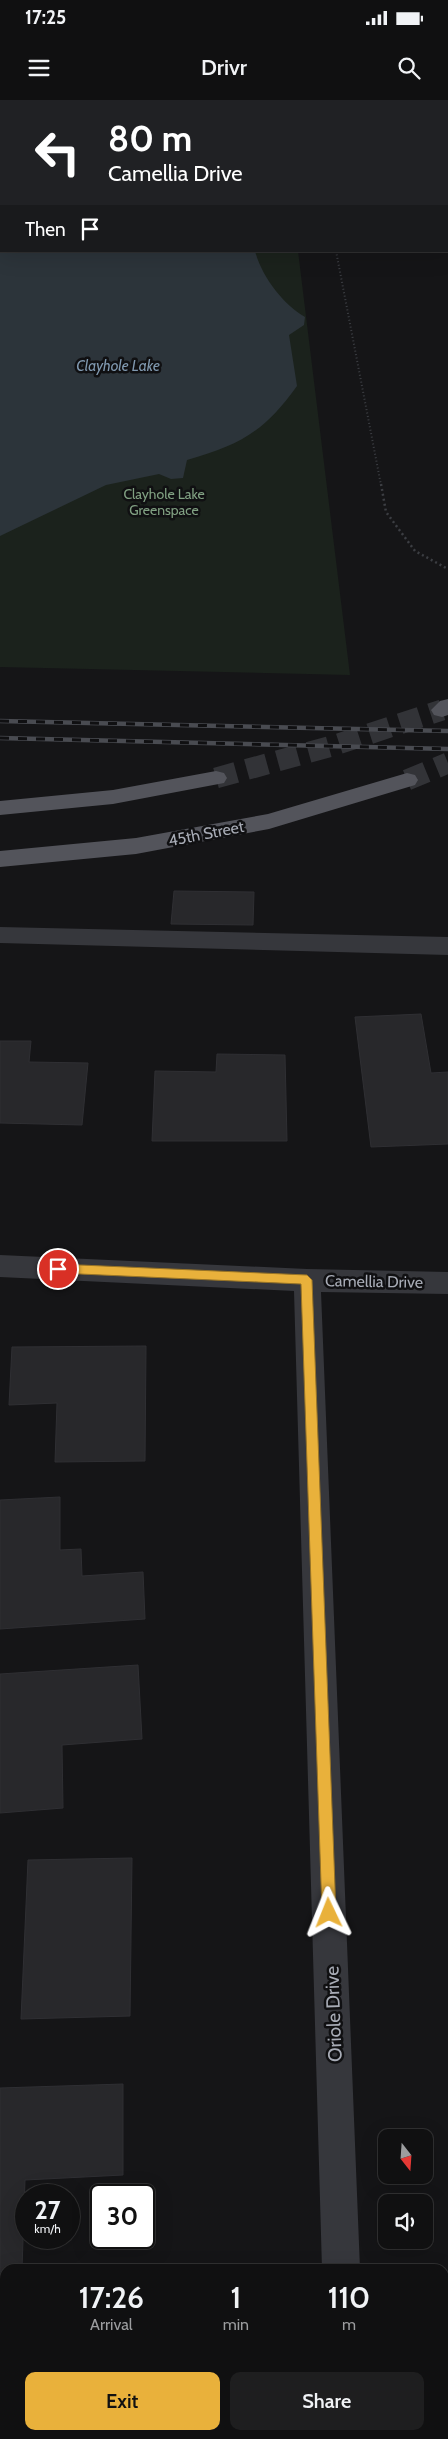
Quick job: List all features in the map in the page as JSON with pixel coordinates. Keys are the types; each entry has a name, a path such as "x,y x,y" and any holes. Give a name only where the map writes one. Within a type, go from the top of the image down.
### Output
{"main road":[{"path":"0,808 113,797 216,778"},
{"name":"45th Street","path":"0,859 136,846 268,821 407,780"}],"street":[{"path":"0,935 448,946"},
{"name":"Camellia Drive","path":"0,1266 307,1280 448,1283"},
{"name":"Oriole Drive","path":"307,1280 342,2264"}],"path":[{"path":"336,252 386,512 415,551 448,568"}],"green space":[{"name":"Clayhole Lake Greenspace","path":"0,252 298,252 350,675 0,667"}],"water":[{"name":"Clayhole Lake","path":"0,252 255,252 258,261 274,289 289,305 305,317 304,325 289,335 297,386 285,402 262,426 249,435 222,449 187,460 183,478 171,479 159,474 106,485 0,536"}],"building":[{"path":"174,891 254,892 253,925 171,924"},
{"path":"421,1014 431,1073 448,1072 448,1144 371,1147 355,1017"},
{"path":"0,1041 31,1041 29,1062 88,1063 82,1125 0,1123"},
{"path":"217,1054 285,1055 287,1141 152,1141 155,1071 216,1072"},
{"path":"146,1346 145,1461 55,1462 57,1403 9,1405 12,1347"},
{"path":"60,1497 60,1550 81,1549 82,1576 143,1572 145,1619 0,1629 0,1500"},
{"path":"138,1665 142,1739 62,1745 63,1808 0,1813 0,1674"},
{"path":"132,1858 130,2016 21,2019 28,1860"},
{"path":"123,2084 123,2175 25,2180 25,2184 15,2184 15,2249 23,2249 22,2264 0,2264 0,2088"}],"tunnel":[{"path":"216,778 332,746 442,710"},
{"path":"407,780 448,763"}],"railway":[{"path":"0,721 448,731"},
{"path":"0,738 448,749"}],"route":[{"path":"58,1269 307,1280 329,1913"}]}
